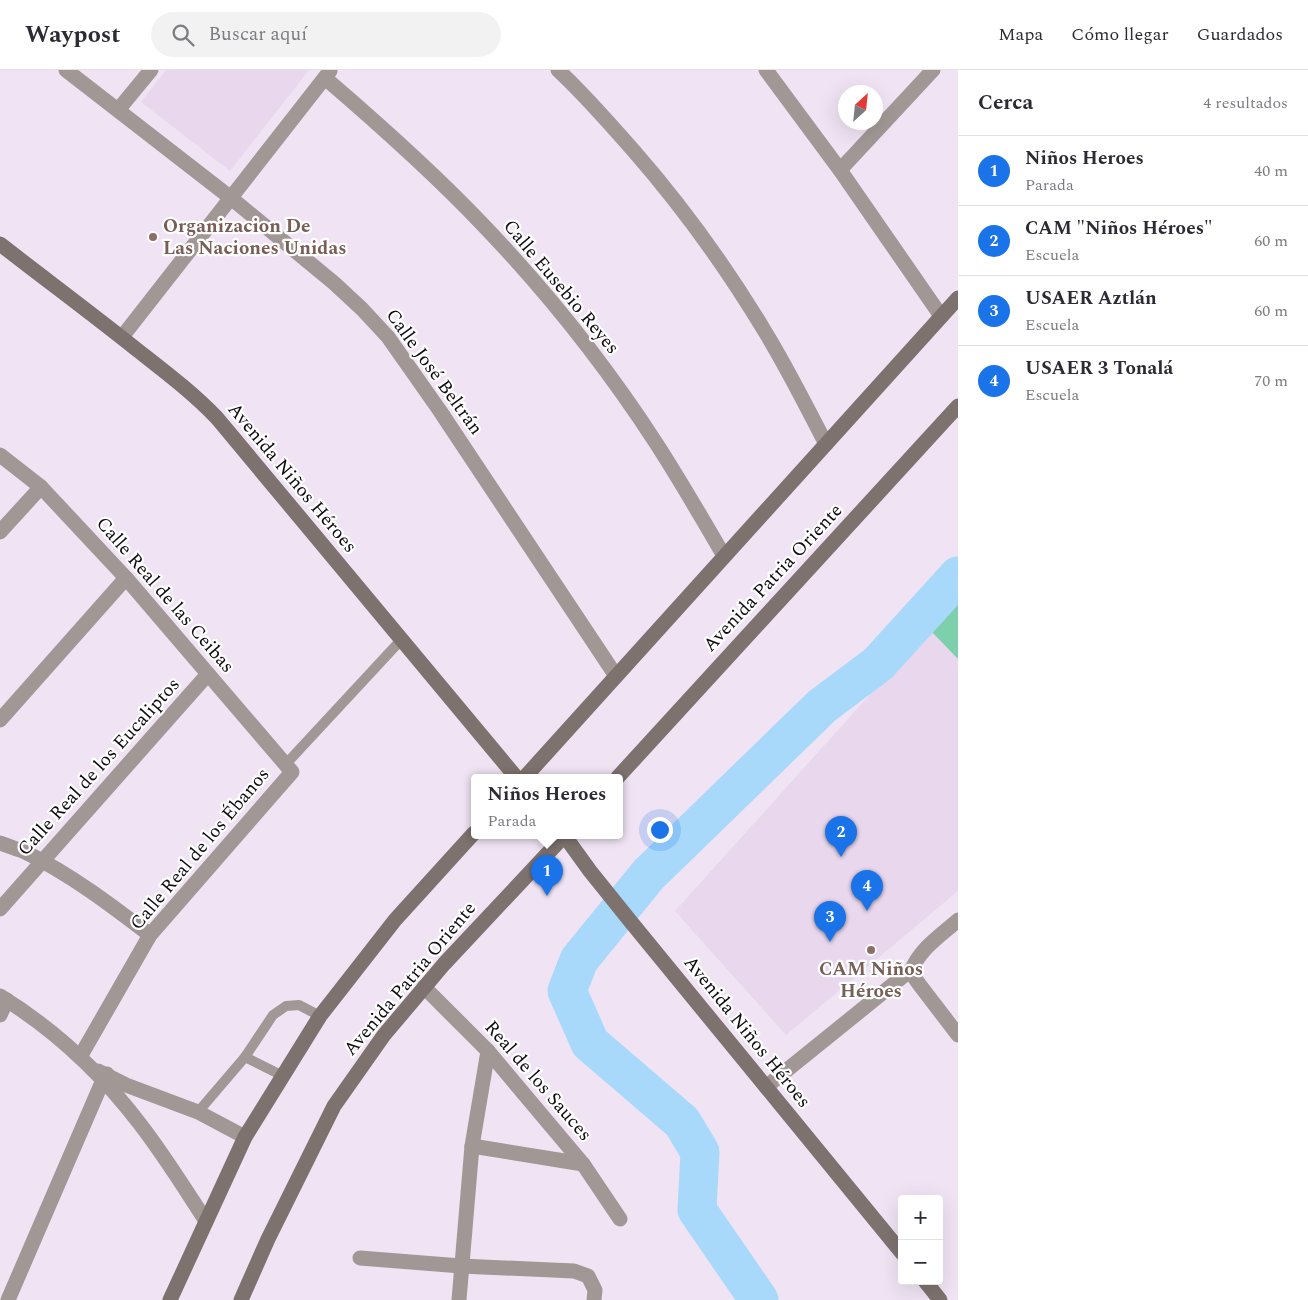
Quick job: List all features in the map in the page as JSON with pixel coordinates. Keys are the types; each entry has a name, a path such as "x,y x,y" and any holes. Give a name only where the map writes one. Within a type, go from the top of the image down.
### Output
{"main road":[{"name":"Avenida Niños Héroes","path":"0,244 122,337 188,390 217,418 513,774"},
{"path":"528,774 958,298"},
{"name":"Avenida Patria Oriente","path":"621,774 958,406"},
{"path":"170,1300 245,1136 320,1016 395,920 471,836"},
{"name":"Avenida Patria Oriente","path":"241,1300 268,1239 334,1106 384,1034 444,964 561,839"},
{"name":"Avenida Niños Héroes","path":"568,839 590,871 631,922 898,1248"},
{"path":"928,1285 940,1300"}],"street":[{"name":"Calle José Beltrán","path":"66,70 231,198 362,308 388,337 440,412 616,676"},
{"path":"118,110 151,70"},
{"path":"558,70 611,125 654,174 693,224 730,276 764,330 826,444"},
{"path":"766,70 840,170 941,316"},
{"path":"840,170 933,70"},
{"path":"122,337 328,74"},
{"name":"Calle Eusebio Reyes","path":"328,74 486,227 534,282 594,356 655,441 691,498 724,556"},
{"name":"Calle Real de las Ceibas","path":"0,455 41,487 126,578 289,768"},
{"path":"0,532 41,487"},
{"path":"0,720 126,578"},
{"name":"Calle Real de los Eucaliptos","path":"0,909 208,674"},
{"name":"Calle Real de los Ébanos","path":"80,1057 150,935 289,768"},
{"path":"0,843 25,852 63,873 112,905 150,935"},
{"path":"766,1087 912,969 916,959 923,951 958,920"},
{"path":"912,969 914,977 958,1035"},
{"name":"Real de los Sauces","path":"424,987 488,1051 583,1164"},
{"path":"0,1015 3,998 60,1039 92,1068 105,1077 198,1112 245,1136"},
{"path":"460,1300 472,1146 488,1051"},
{"path":"105,1077 140,1123 206,1221"},
{"path":"8,1300 105,1077"},
{"name":"Real de los Sauces","path":"472,1146 583,1164"},
{"path":"583,1164 620,1219"},
{"path":"360,1258 462,1266 574,1271 588,1276 595,1290 594,1300"}],"lane":[{"name":"Calle Real de los Ébanos","path":"289,768 401,640"},
{"path":"198,1112 245,1057 273,1015 286,1006 299,1005 320,1016"},
{"path":"245,1057 283,1076"}],"shaded area":[{"path":"166,70 309,70 230,171 141,102"},
{"path":"929,629 958,659 958,891 786,1035 675,911"}],"green space":[{"path":"958,598 958,659 929,629"}],"waterway":[{"path":"759,1300 697,1210 700,1152 682,1122 590,1043 567,991 579,960 648,875 822,706 878,664 958,576"}],"place":[{"name":"Organizacion De Las Naciones Unidas","path":"153,237"},
{"name":"CAM \"Niños Héroes\"","path":"841,857"},
{"name":"Niños Heroes","path":"547,896"},
{"name":"USAER 3 Tonalá","path":"867,911"},
{"name":"USAER Aztlán","path":"830,942"},
{"name":"CAM Niños Héroes","path":"871,950"}]}
